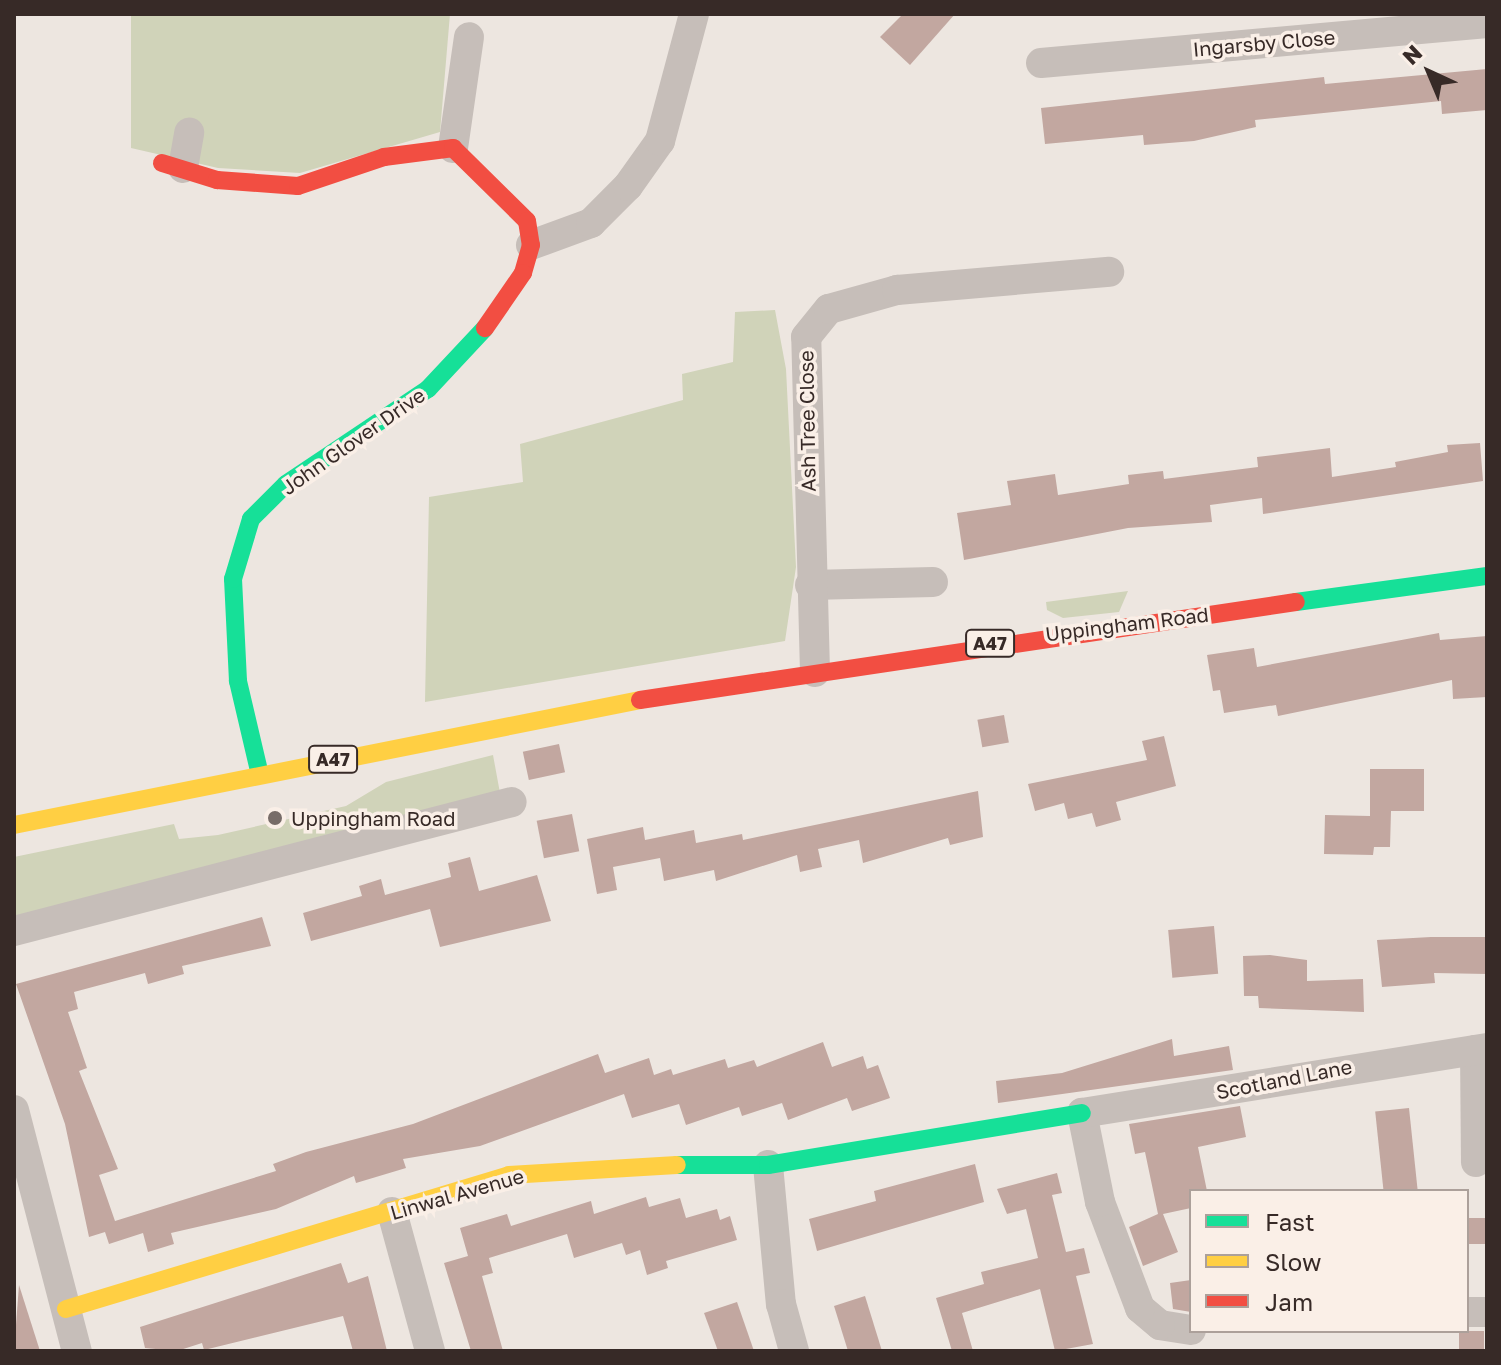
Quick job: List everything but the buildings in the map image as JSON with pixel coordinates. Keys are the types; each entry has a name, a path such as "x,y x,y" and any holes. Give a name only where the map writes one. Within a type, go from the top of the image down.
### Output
{"main road":[{"path":"173,166 217,180 298,186 384,157 453,148 527,221 531,245"},
{"name":"John Glover Drive","path":"260,775 238,681 233,579 251,519 286,484 428,389 475,343 523,273 531,245"},
{"name":"Uppingham Road","path":"14,825 495,725 815,672 1487,576"},
{"name":"Scotland Lane","path":"1001,1125 1082,1113"},
{"name":"Linwal Avenue","path":"66,1309 509,1175 576,1166 768,1165 1001,1125"}],"street":[{"path":"531,245 591,223 628,186 660,141 694,14"},
{"name":"Ingarsby Close","path":"1041,63 1487,23"},
{"path":"453,148 469,37"},
{"path":"173,166 189,133"},
{"name":"Ash Tree Close","path":"815,672 810,585 806,337 829,309 897,290 1109,272"},
{"path":"810,585 933,582"},
{"path":"14,931 512,802"},
{"path":"1476,1162 1481,1049"},
{"name":"Scotland Lane","path":"1082,1113 1481,1049"},
{"path":"14,1110 77,1351"},
{"path":"1082,1113 1100,1202 1140,1308 1186,1337"},
{"path":"768,1165 781,1304 794,1351"},
{"path":"392,1212 430,1351"}],"green space":[{"path":"131,14 450,14 440,132 300,173 218,168 131,148"},
{"path":"775,310 786,369 796,567 785,641 425,702 429,497 523,482 520,444 683,400 682,374 733,362 735,312"},
{"path":"1128,591 1119,612 1063,618 1047,610 1046,602"},
{"path":"493,755 500,793 14,917 14,857 174,824 179,839 218,835 346,806 386,782"}],"traffic: fast":[{"path":"260,775 238,681 233,579 251,519 286,484 428,389 485,328"},
{"path":"1296,602 1487,576"},
{"path":"677,1165 768,1165 1082,1113"}],"traffic: slow":[{"path":"14,825 640,700"},
{"path":"66,1309 509,1175 677,1165"}],"traffic: jam":[{"path":"162,163 217,180 298,186 384,157 453,148 527,221 531,245 523,273 485,328"},
{"path":"640,700 1296,602"}],"place":[{"name":"Uppingham Road","path":"275,818"}]}
